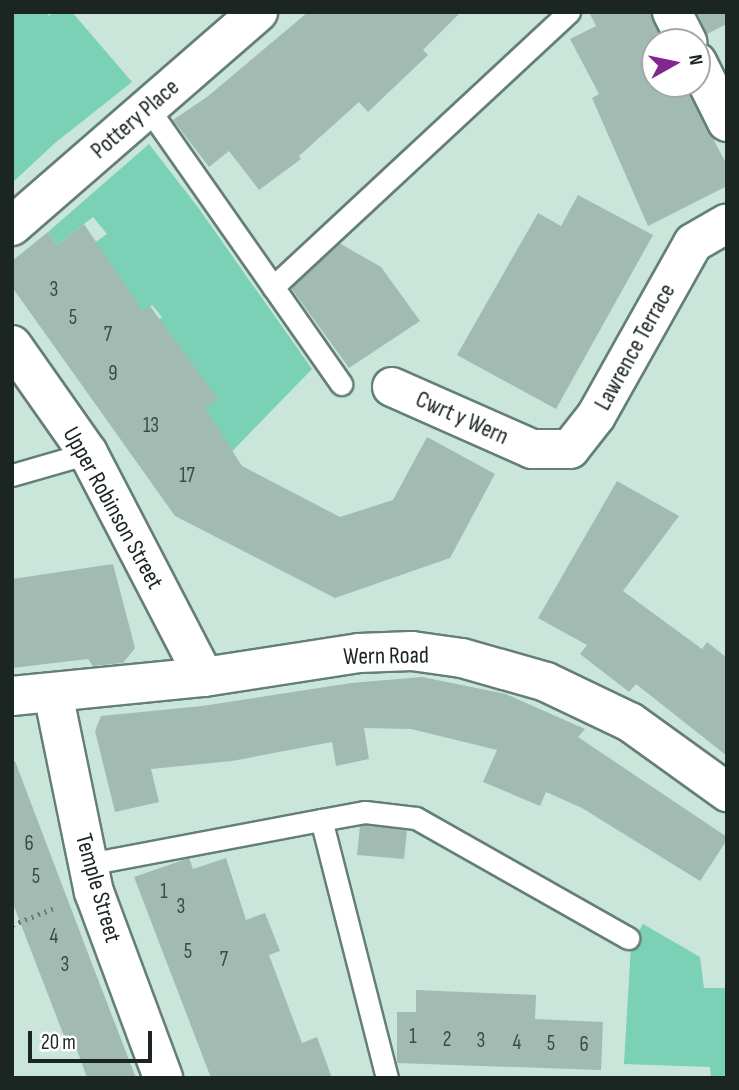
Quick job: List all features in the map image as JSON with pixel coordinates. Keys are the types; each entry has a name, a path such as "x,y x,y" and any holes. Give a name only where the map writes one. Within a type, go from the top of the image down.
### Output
{"street":[{"name":"Pottery Place","path":"12,226 258,12"},
{"path":"672,12 680,28"},
{"path":"711,90 727,122"},
{"name":"Lawrence Terrace","path":"532,449 570,449 596,416 693,243 727,223"},
{"name":"Upper Robinson Street","path":"12,345 88,453 204,677"},
{"name":"Cwrt y Wern","path":"392,387 532,449"},
{"name":"Wern Road","path":"12,696 204,677 359,653 412,651 462,658 546,682 630,722 727,792"},
{"name":"Temple Street","path":"52,693 91,878 163,1078"}],"lane":[{"path":"273,287 569,12"},
{"path":"148,108 341,384"},
{"path":"12,475 88,453"},
{"path":"91,878 321,820 365,812 416,818 628,938"},
{"path":"321,820 387,1078"}],"path":[{"path":"12,925 91,878"}],"green space":[{"path":"12,12 46,12 49,16 53,12 72,12 132,82 55,143 12,183"},
{"path":"149,144 197,206 312,369 216,468 186,421 217,399 211,390 129,341 162,317 152,305 120,328 70,260 107,234 93,217 57,245 48,232"},
{"path":"643,924 700,957 704,988 727,988 727,1078 711,1078 710,1067 624,1064 631,945"}],"building":[{"path":"308,12 461,12 423,50 428,55 368,112 359,102 299,156 301,159 259,190 229,151 209,167 173,120 207,97"},
{"path":"589,12 650,12 657,28 641,28 641,98 691,98 727,165 727,186 648,226 592,98 599,94 570,39 596,26"},
{"path":"697,12 727,12 727,24 711,32 711,28 704,28"},
{"path":"578,195 653,235 556,409 457,355 538,213 561,226"},
{"path":"84,224 143,311 150,306 218,399 205,408 242,466 340,517 393,500 427,437 495,474 450,558 335,598 175,516 12,287 12,261 48,232 57,245"},
{"path":"339,243 381,267 420,321 349,368 291,288"},
{"path":"617,481 679,516 623,591 702,649 707,642 727,658 727,756 636,684 629,692 580,654 587,645 538,618"},
{"path":"113,564 135,648 123,663 93,666 88,659 12,668 12,579"},
{"path":"422,677 506,694 585,729 578,737 727,837 727,840 700,881 582,808 546,792 540,806 483,782 497,750 411,729 364,728 369,759 336,766 332,742 232,761 151,769 159,802 115,812 95,731 101,716 202,706 351,683"},
{"path":"15,761 136,1078 87,1078 76,1047 69,1049 12,901 12,762"},
{"path":"360,826 407,830 404,859 357,855"},
{"path":"189,858 193,869 226,858 246,920 265,913 280,951 269,955 302,1043 317,1037 332,1078 211,1078 134,877"},
{"path":"416,990 536,995 535,1019 603,1022 601,1070 397,1063 397,1012 416,1012"}]}
